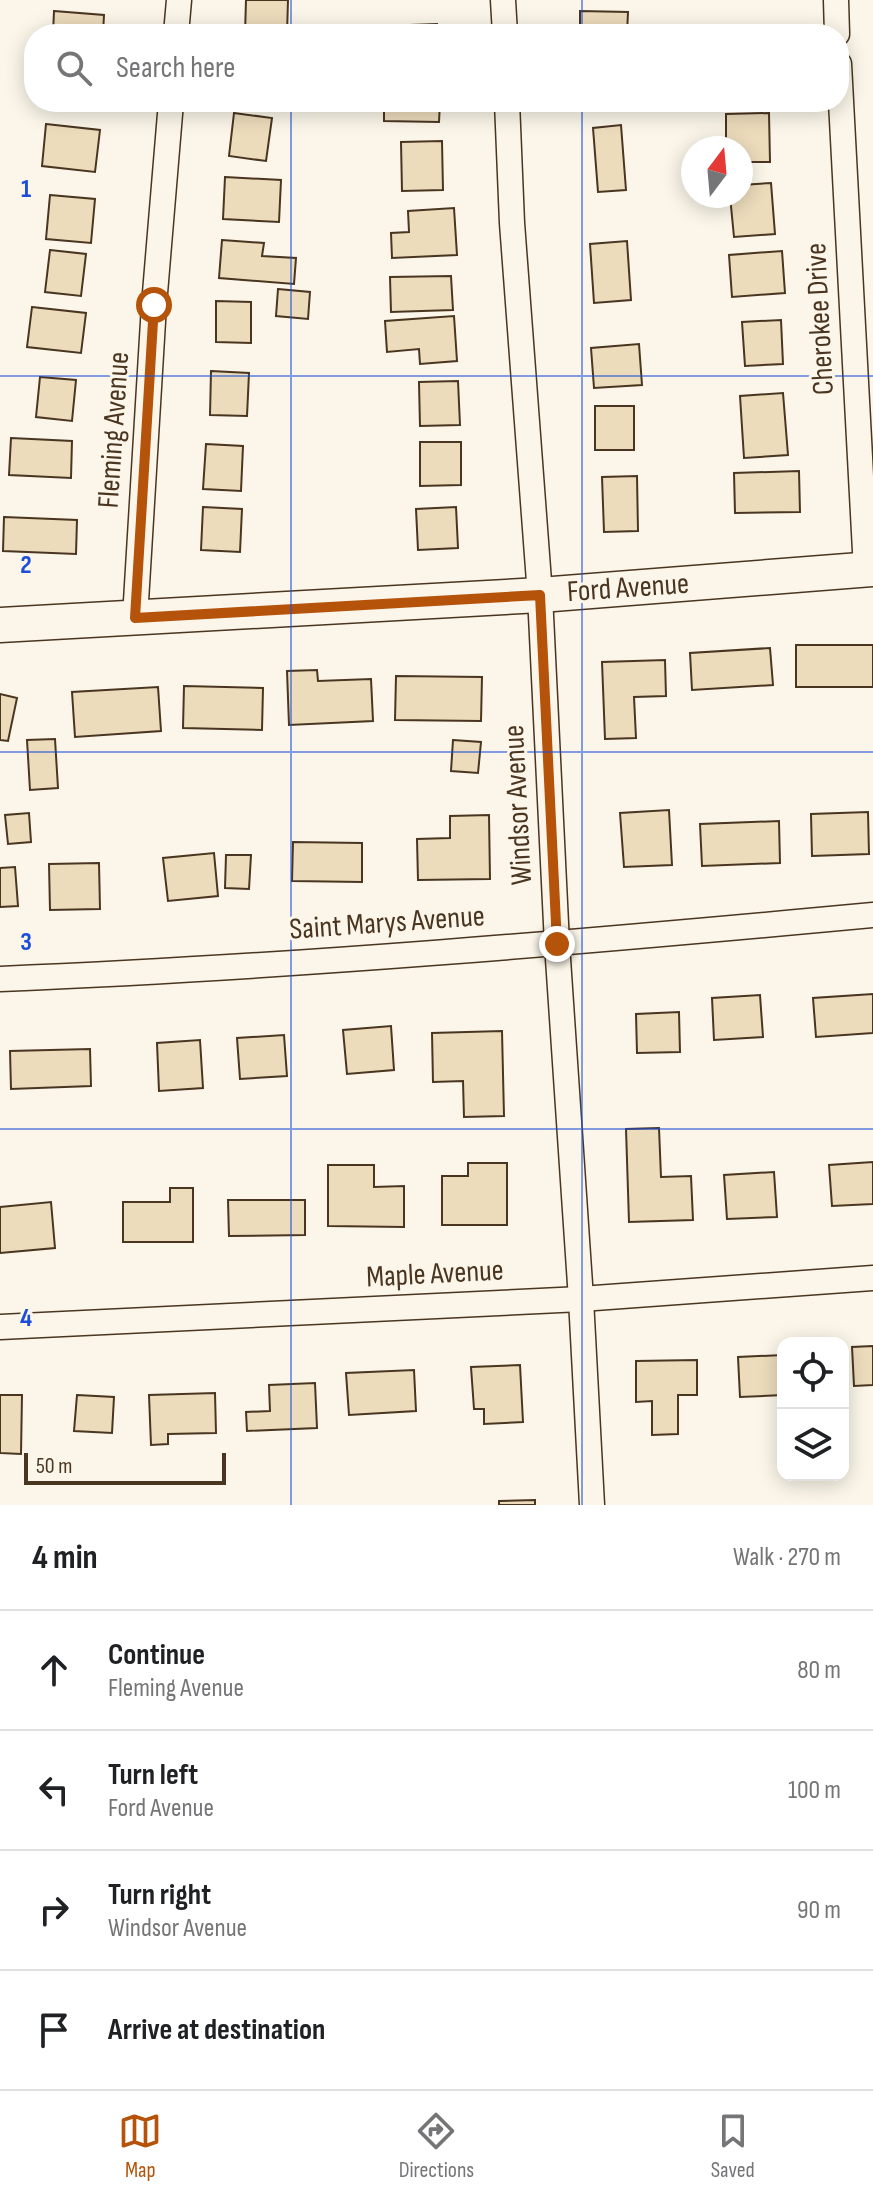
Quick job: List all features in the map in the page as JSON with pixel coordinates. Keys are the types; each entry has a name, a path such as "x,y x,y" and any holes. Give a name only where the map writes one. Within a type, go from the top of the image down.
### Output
{"street":[{"path":"177,24 179,0"},
{"path":"503,0 504,24"},
{"path":"836,0 837,24"},
{"name":"Fleming Avenue","path":"135,618 154,305 170,112"},
{"name":"Windsor Avenue","path":"507,112 512,223 540,595 557,944 592,1505"},
{"name":"Cherokee Drive","path":"842,112 869,569"},
{"name":"Ford Avenue","path":"0,625 540,595 869,569"},
{"name":"Saint Marys Avenue","path":"0,979 557,944 873,915"},
{"name":"Maple Avenue","path":"0,1327 581,1299 873,1278"}],"building":[{"path":"246,0 288,0 287,24 245,24"},
{"path":"54,11 104,15 104,24 53,24"},
{"path":"580,11 628,12 627,24 580,24"},
{"path":"384,112 440,112 439,122 384,121"},
{"path":"234,113 272,118 266,161 229,156"},
{"path":"769,113 770,162 753,162 753,136 726,136 726,114"},
{"path":"46,124 100,130 95,172 42,166"},
{"path":"621,125 626,190 598,192 593,128"},
{"path":"442,141 443,190 402,191 401,142"},
{"path":"225,177 281,180 279,222 223,219"},
{"path":"771,183 775,234 734,237 731,208 753,208 753,184"},
{"path":"50,195 95,199 91,243 46,239"},
{"path":"454,208 457,255 392,258 391,233 409,232 408,211"},
{"path":"222,240 264,243 262,256 296,258 294,284 219,278"},
{"path":"627,241 631,300 594,303 590,244"},
{"path":"50,250 86,254 81,296 45,292"},
{"path":"782,251 785,293 732,297 729,255"},
{"path":"451,276 453,310 391,312 390,277"},
{"path":"278,289 310,292 308,319 276,316"},
{"path":"216,301 251,302 251,343 216,342"},
{"path":"32,307 86,313 81,353 27,347"},
{"path":"454,316 457,361 420,364 419,349 387,352 385,321"},
{"path":"781,320 783,364 745,366 742,322"},
{"path":"639,344 642,385 594,388 591,348"},
{"path":"211,371 249,373 247,416 210,415"},
{"path":"40,377 76,380 72,421 36,417"},
{"path":"458,381 460,425 420,426 419,382"},
{"path":"783,393 788,455 744,458 740,396"},
{"path":"595,406 634,406 634,450 595,450"},
{"path":"11,438 72,441 71,478 9,475"},
{"path":"420,442 461,442 461,485 420,486"},
{"path":"206,444 243,446 241,491 203,489"},
{"path":"799,471 800,512 735,513 734,473"},
{"path":"637,476 638,531 604,532 602,477"},
{"path":"203,507 242,509 240,552 201,550"},
{"path":"456,507 458,548 418,550 416,509"},
{"path":"4,517 77,520 76,554 3,551"},
{"path":"796,645 873,645 873,687 796,687"},
{"path":"770,648 773,685 692,690 690,653"},
{"path":"665,660 666,696 634,697 636,738 605,739 602,662"},
{"path":"317,670 318,681 371,679 373,721 289,725 287,671"},
{"path":"396,676 482,677 481,721 395,720"},
{"path":"184,686 263,688 262,730 183,728"},
{"path":"158,687 161,731 75,737 72,692"},
{"path":"0,694 17,698 8,741 0,740"},
{"path":"55,739 58,788 30,790 27,740"},
{"path":"453,740 481,742 478,773 451,771"},
{"path":"669,810 672,865 624,867 620,813"},
{"path":"868,812 869,854 812,856 811,814"},
{"path":"29,813 31,842 8,844 5,815"},
{"path":"489,815 490,879 418,880 417,839 450,838 450,816"},
{"path":"779,821 780,863 702,866 700,824"},
{"path":"293,842 362,843 362,882 292,881"},
{"path":"214,853 218,896 168,901 163,858"},
{"path":"226,855 251,855 249,889 225,888"},
{"path":"99,863 100,909 50,910 49,864"},
{"path":"15,867 18,906 0,907 0,868"},
{"path":"873,994 873,1033 816,1037 813,998"},
{"path":"760,995 763,1037 714,1040 712,998"},
{"path":"679,1012 680,1052 637,1053 636,1014"},
{"path":"391,1026 394,1070 347,1074 343,1030"},
{"path":"502,1031 504,1116 464,1117 463,1081 433,1082 432,1033"},
{"path":"284,1035 287,1076 240,1079 237,1038"},
{"path":"200,1040 203,1088 159,1091 157,1043"},
{"path":"90,1049 91,1086 11,1089 10,1051"},
{"path":"659,1128 661,1177 691,1176 693,1220 629,1222 626,1129"},
{"path":"873,1162 873,1204 832,1206 829,1165"},
{"path":"468,1163 507,1163 507,1225 442,1225 442,1176 468,1176"},
{"path":"328,1165 374,1165 374,1187 404,1186 404,1227 328,1226"},
{"path":"774,1172 777,1217 727,1219 724,1175"},
{"path":"170,1188 193,1188 193,1242 123,1242 123,1202 170,1202"},
{"path":"228,1200 305,1200 305,1235 229,1236"},
{"path":"51,1202 55,1248 0,1253 0,1207"},
{"path":"873,1346 873,1385 854,1386 852,1347"},
{"path":"777,1355 777,1395 740,1397 738,1357"},
{"path":"697,1360 697,1395 678,1395 678,1434 652,1435 652,1401 636,1402 636,1361"},
{"path":"520,1365 523,1422 484,1424 484,1409 474,1409 471,1367"},
{"path":"414,1370 416,1411 349,1415 346,1373"},
{"path":"315,1383 317,1428 247,1431 246,1412 270,1411 269,1385"},
{"path":"215,1393 216,1433 168,1434 168,1444 151,1445 149,1395"},
{"path":"0,1395 22,1395 21,1454 0,1453"},
{"path":"77,1395 114,1397 112,1433 74,1431"},
{"path":"535,1500 535,1505 499,1505 499,1501"}],"route":[{"path":"154,305 135,618 540,595 557,944"}]}
